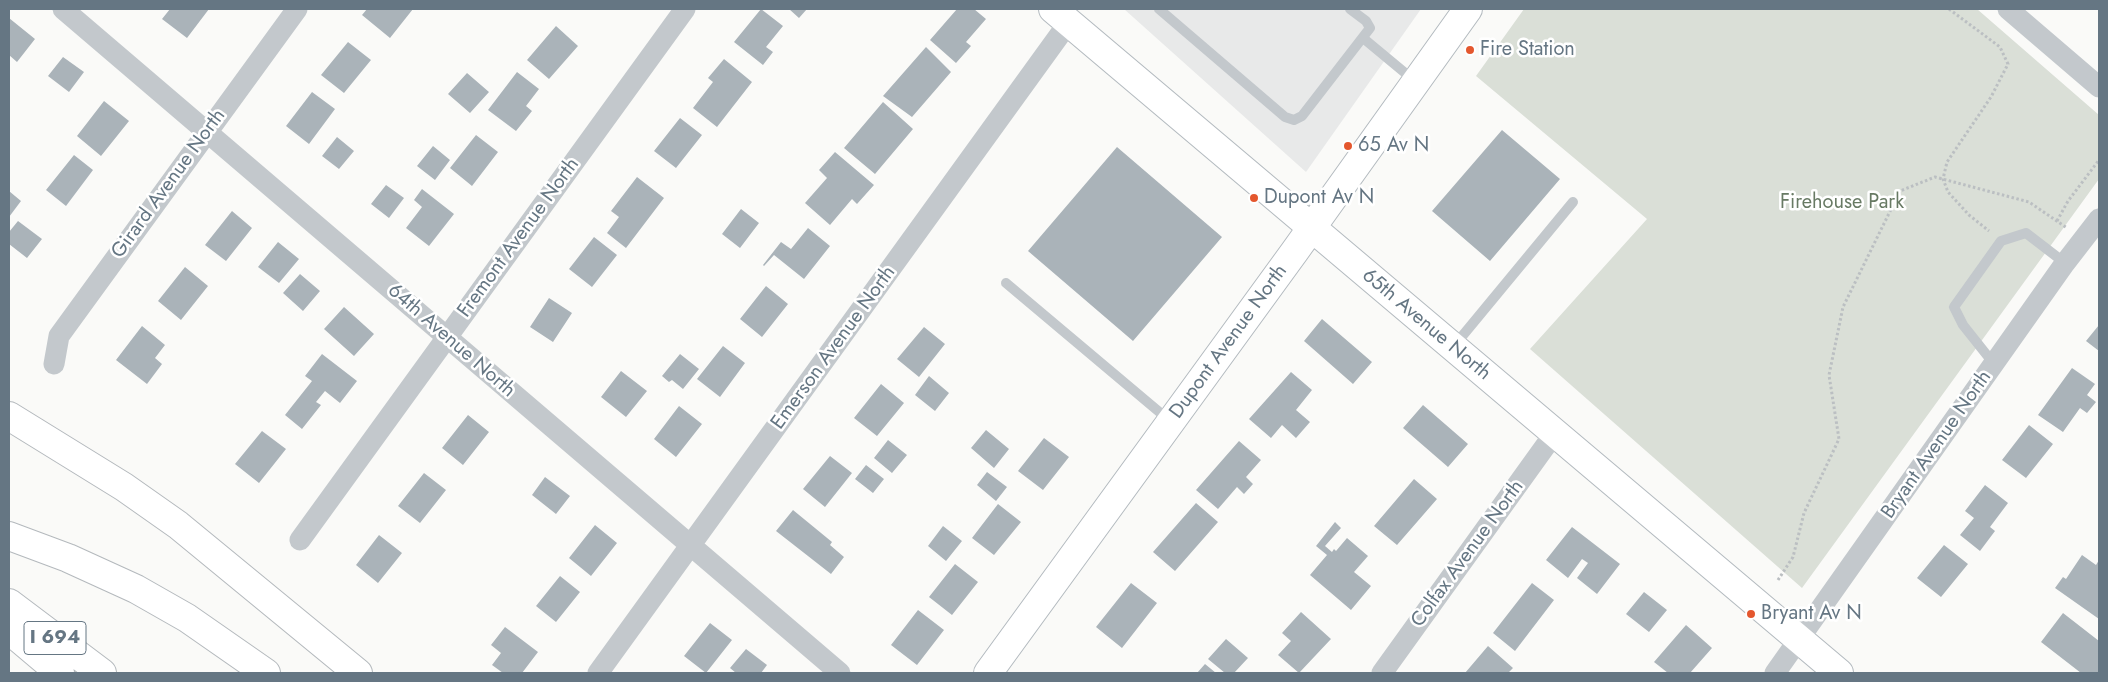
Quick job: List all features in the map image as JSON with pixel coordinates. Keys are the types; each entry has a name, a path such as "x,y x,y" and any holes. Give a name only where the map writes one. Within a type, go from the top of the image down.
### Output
{"main road":[{"name":"Dupont Avenue North","path":"988,673 1312,229 1468,9"},
{"name":"65th Avenue North","path":"1061,16 1798,641 1839,673"},
{"path":"9,416 124,487 178,525 358,673"},
{"path":"9,536 84,565 136,588 227,640 279,673"},
{"name":"I 694","path":"9,602 102,673"},
{"path":"187,618 266,673"},
{"path":"9,630 60,673"}],"street":[{"name":"64th Avenue North","path":"63,9 840,673"},
{"name":"Girard Avenue North","path":"54,364 59,336 297,9"},
{"name":"Fremont Avenue North","path":"300,540 685,9"},
{"path":"2008,9 2099,87"},
{"name":"Emerson Avenue North","path":"598,673 690,546 1061,16"},
{"name":"Bryant Avenue North","path":"1776,673 2065,262 2084,240 2099,218"},
{"name":"Colfax Avenue North","path":"1382,673 1554,434"}],"lane":[{"path":"1159,9 1285,117 1294,120 1302,116 1370,28 1366,21 1350,9"},
{"path":"1363,38 1416,82"},
{"path":"1452,348 1573,202"},
{"path":"1994,364 1963,326 1954,307 2001,241 2026,233 2065,262"},
{"path":"1006,283 1171,422"}],"path":[{"path":"1950,9 2000,47 2008,64 1991,97 1947,162 1943,179 1948,192 1969,215 2001,241"},
{"path":"2057,221 2068,201 2099,160"},
{"path":"1778,580 1793,557 1804,512 1839,439 1829,375 1843,307 1900,191 1935,177 1943,179 2029,202 2084,240"}],"shaded area":[{"path":"1124,9 1421,9 1306,172"}],"green space":[{"name":"Firehouse Park","path":"1524,9 1977,9 2099,115 2099,179 1802,588 1530,349 1647,219 1476,76"}],"building":[{"path":"170,9 209,9 187,38 162,19"},
{"path":"367,9 413,9 390,38 362,15"},
{"path":"761,9 783,26 766,47 773,52 763,65 734,42"},
{"path":"789,9 807,9 799,18"},
{"path":"957,9 974,9 986,19 966,42 971,46 956,63 930,40"},
{"path":"9,18 35,39 17,62 9,55"},
{"path":"556,26 578,46 549,79 527,60"},
{"path":"348,42 371,60 344,93 321,75"},
{"path":"926,47 951,72 912,117 883,96"},
{"path":"63,57 84,72 69,92 48,76"},
{"path":"724,59 752,82 717,127 693,108 713,82 708,78"},
{"path":"517,72 539,89 526,106 532,111 516,131 488,110"},
{"path":"467,73 489,92 470,113 448,94"},
{"path":"312,92 335,109 309,144 286,126"},
{"path":"104,101 129,121 101,156 77,136"},
{"path":"883,102 913,129 875,174 844,148"},
{"path":"680,118 702,135 676,168 654,151"},
{"path":"1502,130 1560,179 1490,261 1432,211"},
{"path":"476,135 498,152 472,186 450,168"},
{"path":"337,137 354,151 339,169 322,156"},
{"path":"433,146 450,160 435,180 417,166"},
{"path":"1117,147 1222,237 1133,341 1028,251"},
{"path":"835,152 874,185 857,204 852,199 830,225 805,203 827,178 819,170"},
{"path":"74,155 93,170 66,206 46,190"},
{"path":"637,177 664,198 626,248 607,233 619,217 611,211"},
{"path":"386,185 404,198 389,218 371,204"},
{"path":"422,189 454,214 429,246 406,228 422,207 414,200"},
{"path":"9,191 21,201 9,217"},
{"path":"741,209 759,223 740,248 722,234"},
{"path":"232,211 252,228 226,261 205,245"},
{"path":"18,221 42,239 27,258 9,244 9,232"},
{"path":"808,228 830,246 804,279 774,255 763,265 781,242 791,249"},
{"path":"594,237 617,255 592,287 569,269"},
{"path":"278,242 299,259 279,283 258,267"},
{"path":"185,267 208,286 181,320 158,301"},
{"path":"300,274 320,291 303,311 283,293"},
{"path":"766,286 788,304 762,337 740,319"},
{"path":"549,298 572,313 553,342 530,327"},
{"path":"344,307 374,334 354,356 324,329"},
{"path":"1322,319 1372,362 1353,384 1304,341"},
{"path":"2099,325 2099,351 2086,341"},
{"path":"142,326 165,345 155,358 162,364 147,384 116,360"},
{"path":"924,327 945,344 919,377 897,359"},
{"path":"723,346 745,363 720,397 697,379"},
{"path":"322,354 357,381 340,403 325,391 316,402 321,405 302,429 285,415 312,381 305,376"},
{"path":"680,354 699,369 683,389 672,380 669,382 662,376"},
{"path":"2072,368 2095,384 2087,395 2096,402 2087,413 2080,408 2063,432 2038,415"},
{"path":"621,371 647,391 626,417 601,397"},
{"path":"1291,372 1312,390 1296,410 1310,422 1296,438 1282,425 1271,438 1249,419"},
{"path":"929,376 949,393 935,411 915,395"},
{"path":"881,384 904,403 877,436 854,418"},
{"path":"1423,405 1468,444 1448,467 1403,428"},
{"path":"679,406 702,424 676,457 654,439"},
{"path":"468,415 489,432 463,465 442,448"},
{"path":"2029,425 2053,444 2026,478 2002,460"},
{"path":"986,430 1009,449 994,468 971,448"},
{"path":"262,431 286,449 259,483 235,464"},
{"path":"1044,438 1069,457 1043,490 1018,471"},
{"path":"888,440 907,455 892,473 874,458"},
{"path":"1239,441 1261,460 1246,477 1253,484 1244,494 1237,487 1218,509 1196,490"},
{"path":"830,456 852,473 825,507 803,489"},
{"path":"866,465 884,479 873,493 855,479"},
{"path":"987,472 1007,487 996,501 977,485"},
{"path":"424,473 446,490 420,523 398,506"},
{"path":"545,477 570,496 556,514 532,495"},
{"path":"1414,479 1437,499 1397,545 1374,526"},
{"path":"1985,485 2008,503 1990,527 1995,531 1980,551 1960,535 1974,518 1965,511"},
{"path":"1196,503 1218,522 1175,571 1153,552"},
{"path":"998,504 1021,522 994,555 972,538"},
{"path":"793,510 832,542 830,545 844,557 831,574 776,531"},
{"path":"1335,522 1341,528 1325,546 1332,552 1334,549 1336,551 1347,538 1368,556 1354,572 1371,586 1351,610 1310,575 1327,555 1316,546"},
{"path":"595,525 617,543 591,576 569,558"},
{"path":"943,526 962,541 946,561 928,546"},
{"path":"1572,527 1620,564 1597,594 1577,578 1588,563 1582,559 1568,578 1546,560"},
{"path":"379,535 402,553 378,583 356,565"},
{"path":"1944,545 1968,564 1941,597 1917,578"},
{"path":"2082,555 2096,565 2099,560 2099,619 2055,588 2063,577 2066,579"},
{"path":"955,564 978,582 952,615 929,597"},
{"path":"560,576 580,592 556,622 536,606"},
{"path":"1131,583 1157,603 1122,648 1096,627"},
{"path":"1532,583 1554,600 1515,651 1493,633"},
{"path":"1644,592 1667,610 1649,632 1626,614"},
{"path":"918,610 944,630 917,665 891,645"},
{"path":"1301,612 1331,639 1299,673 1278,655 1291,641 1282,633"},
{"path":"2063,613 2099,641 2099,673 2081,673 2041,642"},
{"path":"710,623 732,640 706,673 684,656"},
{"path":"1686,625 1712,648 1690,673 1668,673 1654,662"},
{"path":"505,627 538,652 522,673 503,673 492,665 501,653 491,645"},
{"path":"1226,639 1248,658 1234,673 1225,673 1208,659"},
{"path":"1488,646 1513,668 1508,673 1465,673"},
{"path":"746,649 767,665 761,673 736,673 730,668"},
{"path":"1205,664 1216,673 1197,673"}],"place":[{"name":"Fire Station","path":"1470,50"},
{"name":"65 Av N","path":"1348,146"},
{"name":"Dupont Av N","path":"1254,198"},
{"name":"Bryant Av N","path":"1751,614"}]}
